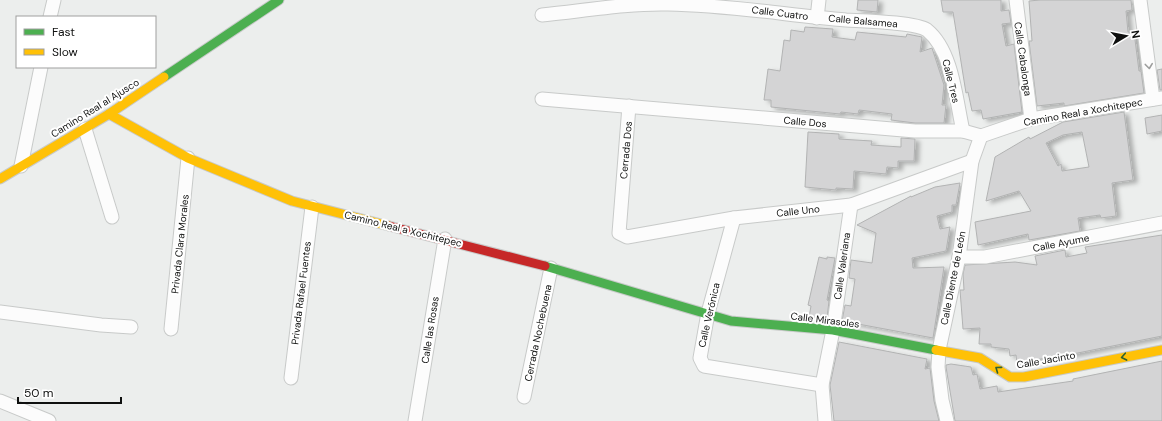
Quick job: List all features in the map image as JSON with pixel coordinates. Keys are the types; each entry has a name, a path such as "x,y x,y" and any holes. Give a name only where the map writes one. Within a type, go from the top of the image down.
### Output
{"street":[{"path":"50,16 54,0"},
{"name":"Camino Real al Ajusco","path":"0,179 109,114 279,0"},
{"path":"817,18 819,0"},
{"name":"Calle Cabalonga","path":"1016,0 1031,119"},
{"path":"1140,0 1157,99"},
{"name":"Calle Cuatro","path":"542,15 666,4 719,3 817,18"},
{"name":"Calle Balsamea","path":"817,18 909,25"},
{"name":"Calle Tres","path":"909,25 926,29 937,40 951,72 963,131"},
{"path":"21,166 40,68"},
{"name":"Cerrada Dos","path":"542,99 630,106 619,233"},
{"name":"Camino Real a Xochitepec","path":"981,136 1031,119 1157,99"},
{"name":"Calle Dos","path":"630,106 915,131 963,131 981,136"},
{"name":"Camino Real a Xochitepec","path":"109,114 188,158 292,201 445,239 708,313"},
{"path":"85,129 112,217"},
{"name":"Calle Diente de León","path":"947,421 942,400 938,367 939,350 959,257 972,161 981,136"},
{"name":"Privada Clara Morales","path":"171,329 188,158"},
{"name":"Calle Uno","path":"619,233 627,237 734,218 851,205 972,161"},
{"name":"Calle Valeriana","path":"825,421 822,385 833,330 851,205"},
{"name":"Privada Rafael Fuentes","path":"291,378 312,207"},
{"name":"Calle Verónica","path":"734,218 708,313 700,358 704,366 822,385"},
{"name":"Calle Ayume","path":"959,257 985,257 1162,223"},
{"name":"Calle las Rosas","path":"415,421 445,239"},
{"name":"Cerrada Nochebuena","path":"524,397 551,268"},
{"path":"0,312 131,327"},
{"name":"Calle Mirasoles","path":"708,313 731,321 833,330 939,350"},
{"name":"Calle Jacinto","path":"939,350 980,358 1010,377 1024,377 1162,350"},
{"path":"0,401 50,421"}],"building":[{"path":"858,0 878,0 877,12 857,10"},
{"path":"941,0 1001,0 1001,11 1009,10 1011,23 1002,24 1006,46 1014,44 1022,112 983,119 981,110 972,111 968,92 966,93 953,12 943,12"},
{"path":"1131,0 1132,10 1126,11 1128,32 1134,32 1139,71 1141,71 1144,93 1064,106 1064,103 1037,106 1029,41 1032,41 1029,1"},
{"path":"805,27 833,29 832,37 855,40 857,32 906,37 907,34 922,37 920,52 932,48 944,85 942,105 946,105 944,123 915,123 891,120 892,114 859,110 858,114 841,112 840,114 771,107 771,100 764,100 768,69 780,71 784,40 790,41 791,30 804,32"},
{"path":"1162,69 1162,90 1160,90 1157,70"},
{"path":"1124,112 1133,180 1112,183 1116,216 1101,218 1100,215 1078,218 1080,231 1029,240 1028,234 978,245 975,222 1031,211 1019,191 986,201 995,157 1029,137 1030,139 1063,122","holes":["1082,132 1089,167 1062,171 1061,164 1058,166 1046,143 1063,135"]},
{"path":"1162,115 1162,131 1147,134 1145,118"},
{"path":"808,132 839,134 839,139 872,141 871,145 901,147 901,138 915,139 914,161 898,161 898,168 887,167 886,174 854,171 853,189 836,188 836,190 805,187"},
{"path":"960,183 956,205 952,205 952,212 937,216 940,229 950,227 946,251 912,258 913,268 944,267 933,338 842,321 845,305 851,306 855,279 849,278 851,260 872,263 876,233 857,225 911,196 935,187"},
{"path":"1162,235 1162,336 1053,358 1017,363 1016,355 1010,356 1009,349 991,347 991,344 979,344 980,328 963,329 960,290 964,290 963,274 965,265 1015,262 1037,265 1035,256 1065,250 1066,257 1087,253 1085,247"},
{"path":"819,257 827,259 827,257 835,258 827,300 829,301 827,318 809,317 811,306 808,305"},
{"path":"839,342 927,359 925,369 930,368 934,401 939,421 834,421 830,385"},
{"path":"1162,361 1162,421 955,421 946,367 946,365 951,364 971,367 973,375 977,374 980,389 997,386 998,392 1073,381 1073,379"}],"traffic: fast":[{"path":"164,77 279,0"},
{"path":"545,266 731,321 833,330 936,350"}],"traffic: slow":[{"path":"0,179 109,114 164,77"},
{"path":"109,114 188,158 292,201 389,226"},
{"path":"936,350 980,358 1010,377 1024,377 1162,350"}],"traffic: jam":[{"path":"389,226 545,266"}]}
